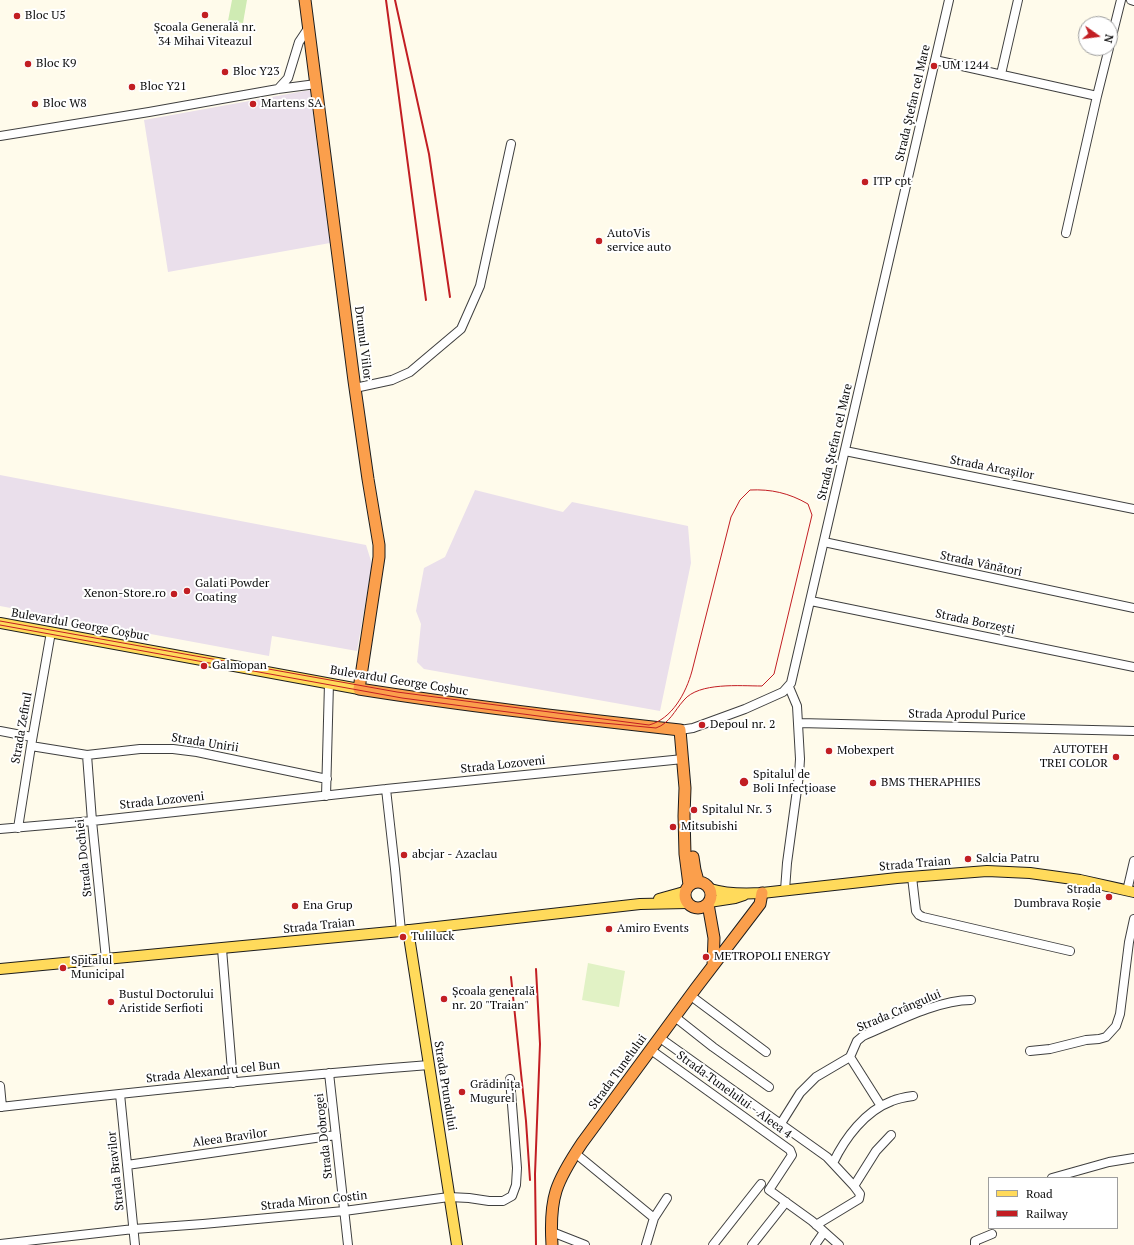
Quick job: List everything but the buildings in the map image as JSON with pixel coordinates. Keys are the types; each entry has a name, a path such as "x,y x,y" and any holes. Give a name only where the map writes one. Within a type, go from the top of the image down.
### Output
{"highway":[{"name":"Drumul Viilor","path":"305,0 355,388 379,545 379,557 359,689"},
{"name":"Bulevardul George Coșbuc","path":"359,689 400,696 560,717 680,730"},
{"path":"680,730 694,865 690,890 692,907 705,905"},
{"path":"690,890 705,883 710,889 711,893 705,905 710,920 715,947 714,965"},
{"name":"Strada Tunelului","path":"552,1245 552,1211 556,1189 567,1165 760,904 762,893"}],"main road":[{"name":"Bulevardul George Coșbuc","path":"0,623 359,689"},
{"name":"Strada Traian","path":"710,889 719,892 746,894 762,893 912,877 987,871 1030,873 1080,880 1131,892"},
{"name":"Strada Traian","path":"0,969 405,931 640,904 690,890"},
{"name":"Strada Traian","path":"705,905 746,894"},
{"name":"Strada Prundului","path":"405,931 429,1065 449,1197 458,1245"}],"street":[{"name":"Strada Ștefan cel Mare","path":"788,687 794,675 949,0"},
{"path":"1001,74 1018,0"},
{"path":"1117,16 1121,0"},
{"path":"278,89 288,78 299,42 309,27"},
{"path":"1066,233 1107,56"},
{"path":"935,60 1097,96"},
{"path":"0,136 278,89 316,84"},
{"path":"355,388 392,380 410,372 460,329 480,286 511,144"},
{"name":"Strada Arcașilor","path":"845,451 1134,509"},
{"name":"Strada Vânători","path":"824,542 1134,608"},
{"name":"Strada Borzești","path":"810,601 1134,667"},
{"name":"Strada Zefirul","path":"18,828 30,746 51,632"},
{"path":"326,796 329,683"},
{"path":"785,890 787,862 800,775 799,723 796,700 788,687"},
{"name":"Bulevardul George Coșbuc","path":"680,730 693,728 744,709 774,696 788,687"},
{"name":"Strada Aprodul Purice","path":"799,723 1134,731"},
{"path":"0,731 32,737"},
{"name":"Strada Unirii","path":"30,746 87,755 140,749 173,748 327,779"},
{"name":"Strada Dochiei","path":"87,755 106,959"},
{"name":"Strada Lozoveni","path":"0,829 92,821 683,759"},
{"name":"Strada Prundului","path":"386,789 395,869 405,931"},
{"path":"1131,892 1134,861"},
{"path":"912,877 916,911 923,917 1070,951"},
{"path":"1030,1051 1050,1049 1086,1040 1099,1040 1106,1037 1116,1026 1120,1014 1129,942 1134,919"},
{"path":"222,948 233,1083"},
{"path":"691,996 766,1052"},
{"name":"Strada Crângului","path":"850,1057 857,1041 863,1036 935,1006 971,1000"},
{"path":"675,1017 713,1047 769,1087"},
{"path":"660,1038 833,1163 854,1186 860,1194 859,1199 816,1225"},
{"name":"Strada Tunelului - Aleea 4","path":"651,1050 792,1152 792,1155 769,1190 816,1225 839,1245"},
{"path":"768,1134 778,1124 800,1093 816,1077 850,1057 881,1106"},
{"name":"Strada Alexandru cel Bun","path":"1,1107 329,1073 429,1065"},
{"name":"Strada Dobrogei","path":"329,1073 348,1245"},
{"name":"Strada Miron Costin","path":"0,1244 134,1229 344,1211 449,1197 498,1202 502,1201 512,1196 516,1185 517,1168 510,1079"},
{"path":"0,1086 1,1107"},
{"name":"Strada Bravilor","path":"120,1094 136,1245"},
{"path":"833,1163 844,1142 861,1122 881,1106 899,1098 913,1096"},
{"name":"Aleea Bravilor","path":"127,1165 336,1135"},
{"path":"854,1186 876,1151 891,1135"},
{"path":"575,1153 654,1218"},
{"path":"1056,1177 1109,1162 1134,1158"},
{"path":"713,1245 761,1184"},
{"path":"646,1245 654,1218 667,1198"},
{"path":"752,1245 786,1202"},
{"path":"552,1232 585,1245"},
{"path":"814,1245 824,1232"},
{"path":"975,1245 975,1240 992,1234"}],"shaded area":[{"name":"Martens SA","path":"310,90 330,243 168,272 144,120"},
{"path":"0,475 366,545 372,564 357,651 272,636 269,656 0,606"},
{"path":"475,490 563,512 572,502 688,526 691,563 660,711 424,669 417,662 421,624 416,611 424,568 445,557"}],"green space":[{"path":"232,0 247,0 243,23 228,21"},
{"path":"588,963 625,971 619,1007 582,1000"}],"tram line":[{"path":"0,621 397,692 649,725 665,717 677,704 686,688 692,671 731,517 740,500 750,490 780,492 808,504 812,515 774,674 762,686 720,686 699,690 684,700 668,720 656,728 561,719 402,698 0,625"}],"railway":[{"path":"386,0 426,300"},
{"path":"395,0 429,154 450,297"},
{"path":"536,969 540,1044 535,1174 536,1245"},
{"path":"511,977 526,1121 530,1180"}],"place":[{"name":"Școala Generală nr. 34 Mihai Viteazul","path":"205,15"},
{"name":"Bloc U5","path":"17,16"},
{"name":"Bloc K9","path":"28,64"},
{"name":"UM 1244","path":"934,66"},
{"name":"Bloc Y23","path":"225,72"},
{"name":"Bloc Y21","path":"132,87"},
{"name":"Bloc W8","path":"35,104"},
{"name":"Martens SA","path":"253,104"},
{"name":"ITP cpt","path":"865,182"},
{"name":"AutoVis service auto","path":"599,241"},
{"name":"Galati Powder Coating","path":"187,591"},
{"name":"Xenon-Store.ro","path":"174,594"},
{"name":"Galmopan","path":"204,666"},
{"name":"Depoul nr. 2","path":"702,725"},
{"name":"Mobexpert","path":"829,751"},
{"name":"AUTOTEH TREI COLOR","path":"1116,757"},
{"name":"Spitalul de Boli Infecțioase","path":"744,782"},
{"name":"BMS THERAPHIES","path":"873,783"},
{"name":"Spitalul Nr. 3","path":"694,810"},
{"name":"Mitsubishi","path":"673,827"},
{"name":"abcjar - Azaclau","path":"404,855"},
{"name":"Salcia Patru","path":"968,859"},
{"name":"Strada Dumbrava Roșie","path":"1109,897"},
{"name":"Ena Grup","path":"295,906"},
{"name":"Amiro Events","path":"609,929"},
{"name":"Tuliluck","path":"403,937"},
{"name":"METROPOLI ENERGY","path":"706,957"},
{"name":"Spitalul Municipal","path":"63,968"},
{"name":"Școala generală nr. 20 \"Traian\"","path":"444,999"},
{"name":"Bustul Doctorului Aristide Serfioti","path":"111,1002"},
{"name":"Grădinița Mugurel","path":"462,1092"}]}
